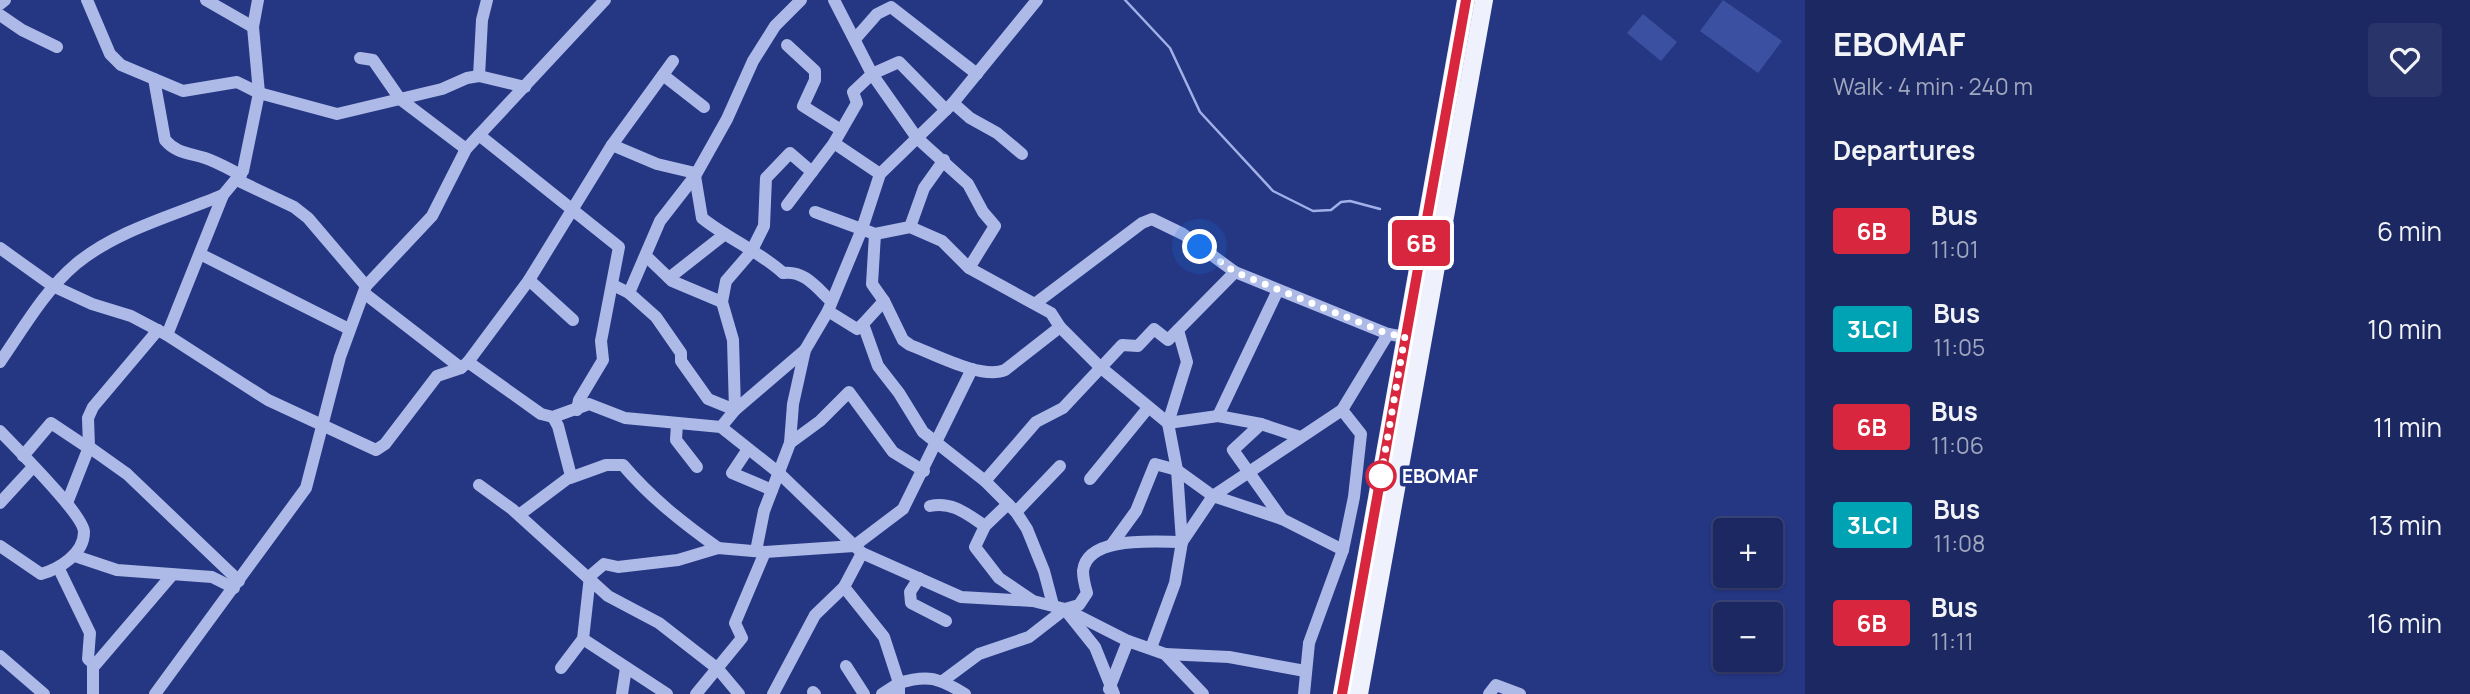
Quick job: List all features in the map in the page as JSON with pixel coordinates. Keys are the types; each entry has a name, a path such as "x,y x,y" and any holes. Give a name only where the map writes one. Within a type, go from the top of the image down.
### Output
{"main road":[{"path":"1342,694 1377,502 1396,335 1466,0"},
{"path":"1359,694 1485,0"}],"street":[{"path":"0,4 5,0"},
{"path":"87,0 110,54 127,68 183,91 237,82 259,93 337,114 479,76 525,87"},
{"path":"206,0 253,27"},
{"path":"67,503 88,447 88,418 93,407 163,333 200,254 223,195 239,177 259,93 253,27 258,0"},
{"path":"479,76 482,20 487,0"},
{"path":"155,694 306,488 320,427 349,329 365,289 432,216 466,149 604,0"},
{"path":"629,293 647,257 660,221 695,175 775,26 801,0"},
{"path":"834,0 872,74 917,138 968,184 983,212 995,226 969,268"},
{"path":"696,694 742,638 735,623 760,552 757,533 790,443 795,395 805,350 829,306 862,229 880,174 949,106 1037,0"},
{"path":"855,38 877,14 891,7 977,74"},
{"path":"0,15 22,30 57,47"},
{"path":"787,45 815,71 815,80 803,106 841,130"},
{"path":"360,58 373,60 400,99 466,149"},
{"path":"0,248 53,286 92,304 125,313 163,333 268,400 320,427 371,449 379,449 437,376 465,365 529,281 612,145 673,61"},
{"path":"787,205 834,143 857,103 853,92 872,74 900,62 949,106 1022,154"},
{"path":"663,75 704,107"},
{"path":"154,79 165,140 169,144 182,153 203,158 294,207 309,218 365,289 465,365 538,412 553,417 589,404 625,418 720,427 779,473 858,549 961,597 1033,601 1059,607 1128,640 1165,654 1177,663 1203,694"},
{"path":"479,135 619,247 601,341 603,360 579,400 578,410"},
{"path":"834,143 880,174"},
{"path":"612,145 657,164 695,175"},
{"path":"735,410 733,340 722,302 726,281 751,252 764,226 766,178 790,153 812,172"},
{"path":"911,227 924,188 944,160"},
{"path":"695,175 702,218 751,252 767,259 783,273 794,272 807,278 829,306 857,329 884,301"},
{"path":"0,362 53,286 78,262 114,239 223,195"},
{"path":"815,212 875,234 911,227 942,241 969,268 1051,313 1060,327 1099,366 1168,423 1218,416 1261,424 1300,437"},
{"path":"1037,303 1148,220 1157,220 1183,234 1235,272 1396,335 1424,341"},
{"path":"669,278 725,234"},
{"path":"875,234 872,284 907,344 988,374 1005,370 1060,327"},
{"path":"200,254 349,329"},
{"path":"647,257 669,278 722,302"},
{"path":"985,481 1037,422 1063,408 1099,366 1122,345 1138,346 1154,329 1168,340 1235,272"},
{"path":"529,281 573,320"},
{"path":"613,285 629,293 656,317 681,352 681,361 708,399 735,410"},
{"path":"1218,416 1278,290"},
{"path":"863,324 878,366 899,393 923,432 985,481 1012,508 1059,607 1095,647 1110,692"},
{"path":"1151,648 1175,583 1182,542 1177,470 1168,423 1187,362 1178,330"},
{"path":"1182,542 1213,496 1342,410 1396,335"},
{"path":"720,427 735,410 805,350"},
{"path":"773,694 815,615 844,587 858,549 901,512 924,471 972,369"},
{"path":"790,443 821,421 848,391 875,425 889,449 924,471"},
{"path":"1090,479 1148,408"},
{"path":"1304,694 1305,671 1315,621 1343,550 1354,497 1361,434 1342,410"},
{"path":"553,417 559,428 570,478"},
{"path":"23,456 51,423 127,474 236,584"},
{"path":"677,423 676,440 697,467"},
{"path":"1261,424 1233,449 1282,519"},
{"path":"0,431 67,503 84,531 75,556 59,569 38,573 0,546"},
{"path":"748,449 732,473 772,491"},
{"path":"519,515 570,478 606,464 623,465 646,492 718,548"},
{"path":"944,680 979,654 1029,637 1059,607 1079,605 1087,593 1083,570 1088,559 1112,544 1136,510 1155,464 1177,470 1213,496 1282,519 1343,550"},
{"path":"1033,601 999,578 976,550 976,543 985,526 1012,508 1060,466"},
{"path":"0,503 33,467"},
{"path":"479,485 519,515 590,576 608,596 659,623 718,669 739,694"},
{"path":"1354,497 1377,502"},
{"path":"930,506 941,503 957,508 985,526"},
{"path":"1112,544 1182,542"},
{"path":"561,668 583,639 590,576 604,564 618,567 678,560 718,548 760,552 858,549"},
{"path":"75,556 117,569 212,577 236,584"},
{"path":"59,569 90,633 88,659 93,665 93,694"},
{"path":"93,665 172,575"},
{"path":"919,578 910,592 911,603 946,621"},
{"path":"844,587 884,637 899,688"},
{"path":"583,639 667,694"},
{"path":"1110,692 1128,640"},
{"path":"1165,654 1229,657 1305,671"},
{"path":"0,656 44,694"},
{"path":"846,666 864,694"},
{"path":"622,694 625,668"},
{"path":"882,694 918,677 944,680 965,694"},
{"path":"1492,692 1500,685 1520,694"}],"shaded area":[{"path":"1723,0 1782,41 1758,73 1700,31"},
{"path":"1643,14 1677,42 1661,61 1627,33"}],"waterway":[{"path":"1125,0 1170,48 1200,112 1273,191 1313,211 1331,210 1341,202 1350,201 1380,209"}],"bus line":[{"name":"6B","path":"1342,694 1466,0"}],"place":[{"name":"EBOMAF","path":"1381,476"}],"route":[{"path":"1200,247 1235,272 1388,334 1405,336 1381,476"}]}
